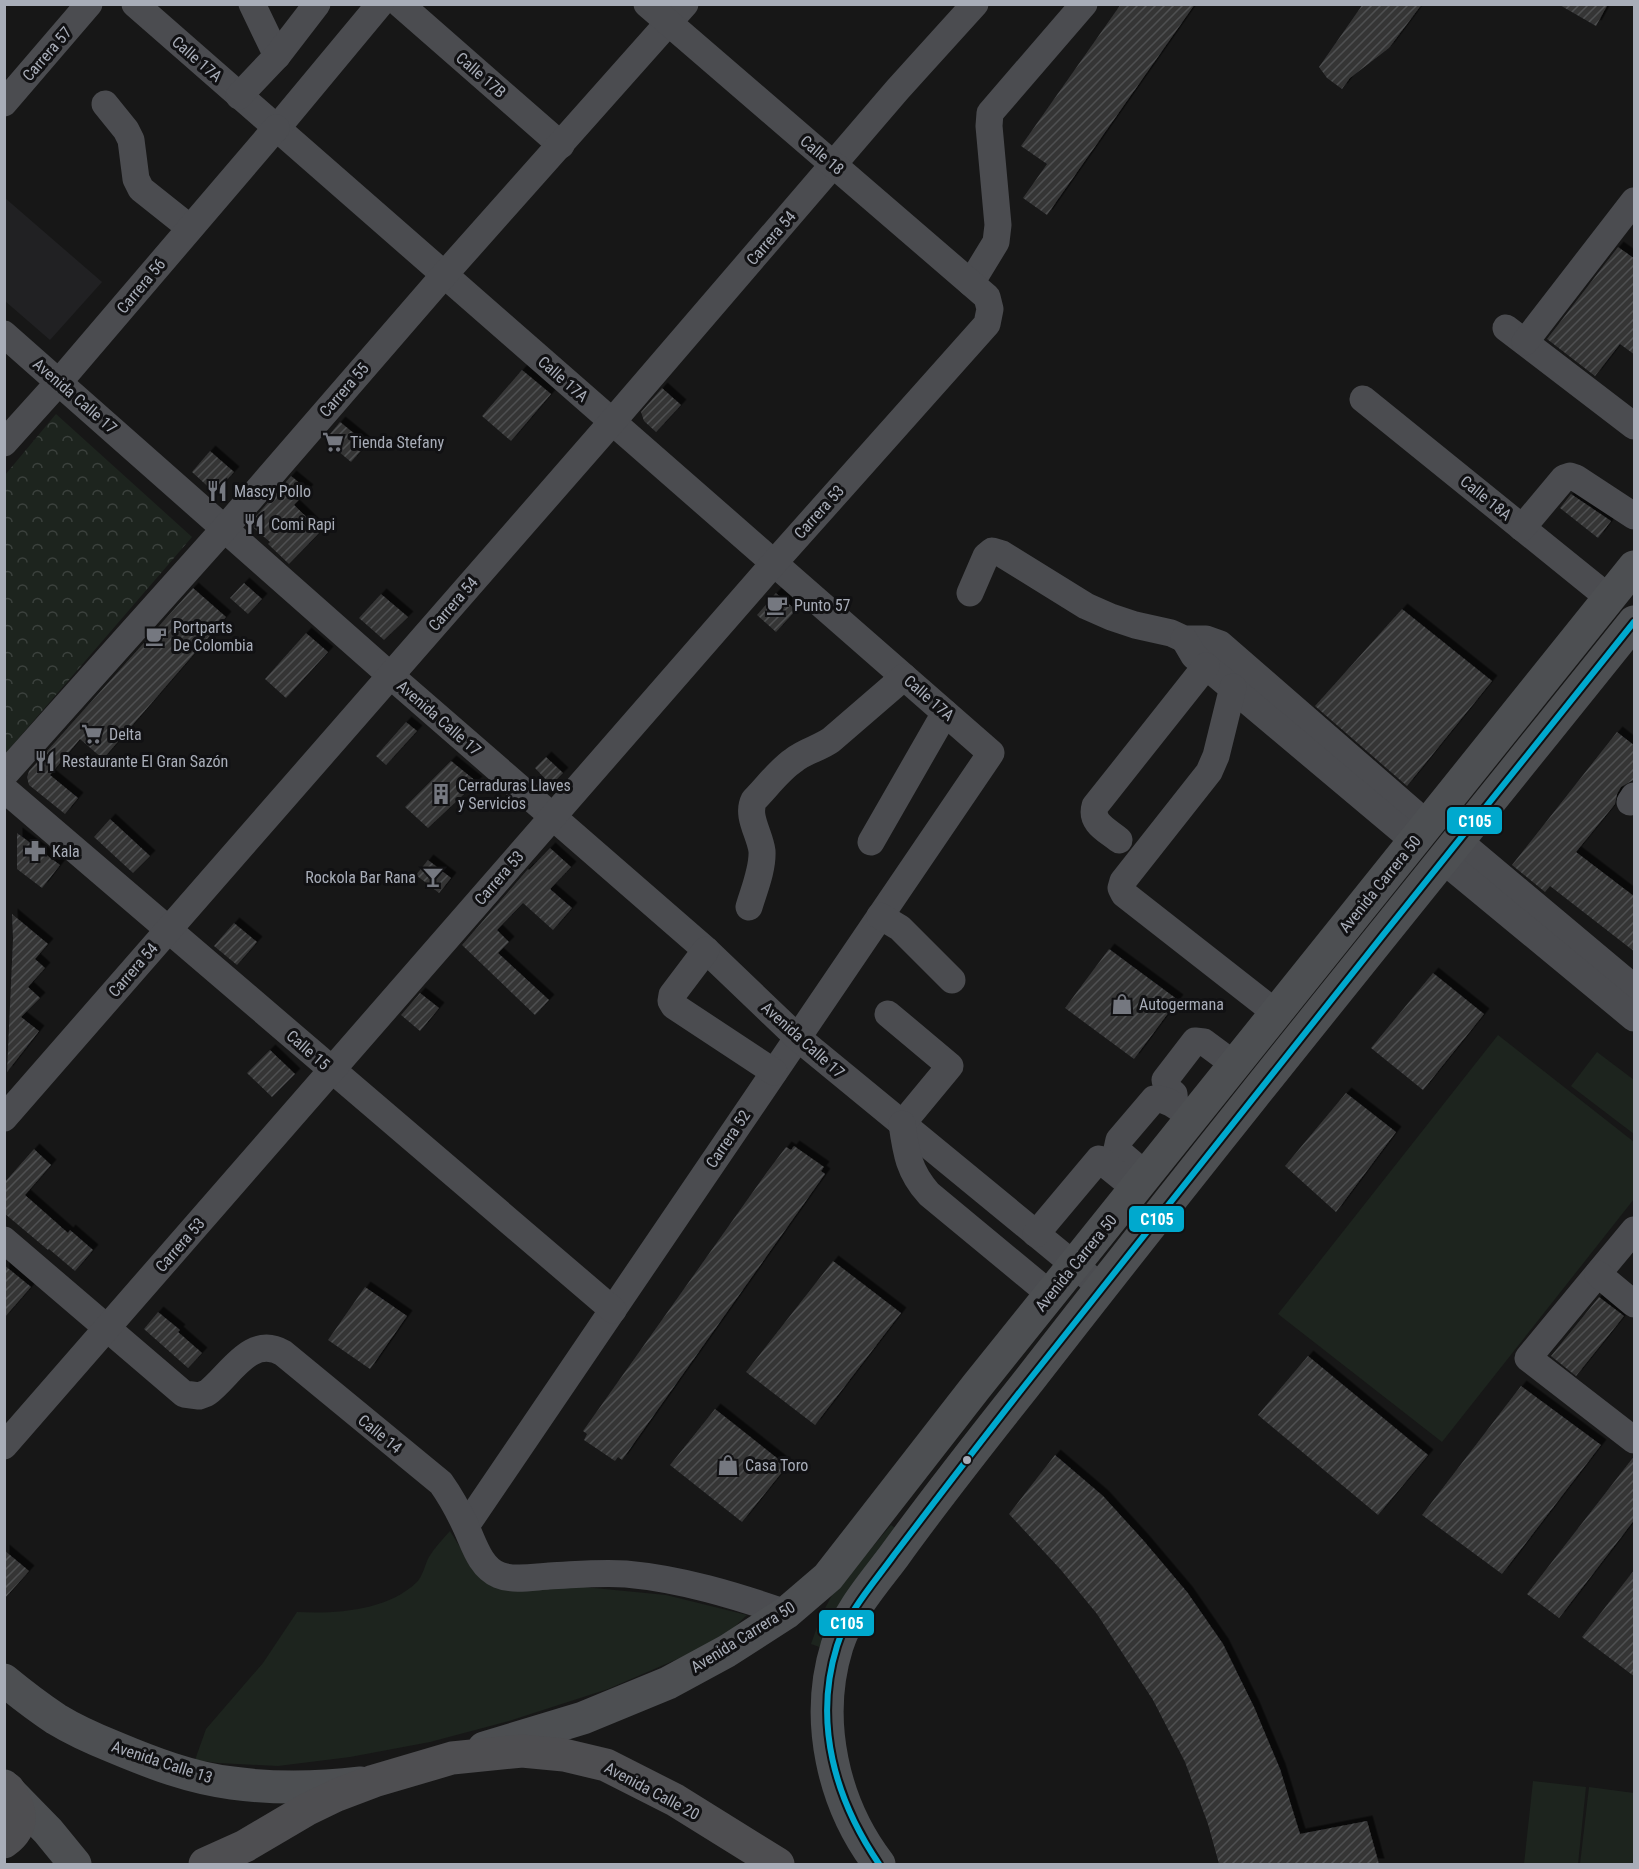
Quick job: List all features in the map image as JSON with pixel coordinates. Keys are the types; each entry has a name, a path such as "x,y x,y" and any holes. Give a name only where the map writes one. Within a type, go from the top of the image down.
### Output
{"highway":[{"name":"Avenida Calle 20","path":"205,1864 245,1846 306,1810 337,1795 452,1758 522,1751 564,1755 606,1765 675,1800 778,1864"},
{"name":"Avenida Calle 20","path":"374,1782 486,1767 528,1768 572,1776 618,1789 656,1807 692,1830 733,1864"},
{"path":"4,1842 18,1827 20,1818 15,1799 6,1788"}],"main road":[{"name":"Avenida Carrera 50","path":"452,1758 583,1718 668,1683 727,1652 786,1613 828,1577 1141,1182 1183,1112 1235,1065 1635,567"},
{"name":"Avenida Carrera 50","path":"879,1864 861,1838 850,1816 837,1780 828,1737 826,1706 832,1663 852,1612 1101,1287 1635,622"},
{"name":"Avenida Calle 13","path":"4,1680 58,1720 88,1736 182,1772 224,1782 260,1786 324,1787 374,1782"},
{"path":"6,1788 48,1831 75,1864"}],"street":[{"name":"Carrera 57","path":"4,103 89,4"},
{"name":"Calle 17A","path":"135,4 991,753"},
{"path":"240,96 277,56 316,4"},
{"name":"Carrera 56","path":"4,443 59,382 380,4"},
{"name":"Calle 17B","path":"400,4 561,145"},
{"name":"Calle 18","path":"646,4 676,14 834,165 987,297 990,309"},
{"name":"Carrera 54","path":"4,1118 612,422 898,89 975,4"},
{"path":"971,283 996,242 998,225 989,126 990,114 1084,4"},
{"path":"253,5 277,56"},
{"name":"Carrera 55","path":"4,776 676,14"},
{"path":"105,104 126,130 131,140 136,179 141,189 190,228"},
{"path":"1635,201 1516,335 1635,426"},
{"name":"Carrera 53","path":"4,1446 774,563 987,324 990,309"},
{"name":"Avenida Calle 17","path":"4,334 391,676 706,950 798,1038 1101,1287"},
{"name":"Calle 18A","path":"1363,399 1609,598"},
{"path":"1522,528 1564,478 1570,476 1635,516"},
{"path":"969,593 986,556 992,551 1002,554 1086,606 1136,625 1171,633 1184,639 1206,639 1220,644 1421,833"},
{"path":"1184,639 1194,656 1206,666 1421,833"},
{"path":"1119,840 1095,821 1093,813 1095,806 1206,666"},
{"path":"749,907 762,863 760,843 751,813 754,800 796,758 831,740 904,677"},
{"path":"1233,687 1216,756 1209,772 1123,881 1121,888 1124,894 1276,1013"},
{"path":"871,842 945,713"},
{"name":"Carrera 52","path":"466,1526 991,753"},
{"name":"Calle 15","path":"4,789 613,1310"},
{"path":"1451,850 1635,988"},
{"path":"1451,850 1635,1018"},
{"path":"880,916 900,928 952,980"},
{"path":"706,950 672,995 671,1001 674,1006 774,1072"},
{"path":"888,1014 950,1065 902,1124 909,1165 914,1177 924,1190 1051,1294"},
{"path":"1183,1112 1164,1080 1195,1041 1204,1042 1235,1065"},
{"path":"1141,1182 1119,1152 1117,1144 1154,1099 1159,1098 1183,1112"},
{"path":"1036,1234 1099,1159 1141,1182"},
{"path":"1635,1230 1528,1358 1635,1440"},
{"name":"Calle 14","path":"4,1240 177,1389 191,1396 199,1396 213,1388 253,1350 276,1349 441,1484 450,1496 485,1564 498,1575 515,1578 594,1574 650,1577 717,1591 786,1613"},
{"path":"1598,1274 1635,1304"},
{"path":"899,1486 928,1510"}],"shaded area":[{"path":"5,198 102,282 50,340 5,301"}],"green space":[{"path":"56,414 192,537 5,754 5,475"},
{"path":"1498,1035 1634,1142 1634,1199 1442,1442 1278,1314"},
{"path":"1597,1052 1634,1080 1634,1134 1571,1086"},
{"path":"891,1525 898,1530 825,1649 811,1644 821,1616 832,1595"},
{"path":"450,1531 466,1557 584,1587 666,1595 747,1615 728,1633 696,1651 608,1689 509,1721 430,1742 350,1757 278,1766 195,1760 206,1729 263,1663 297,1612 360,1609 376,1605 405,1592 421,1577 431,1553"},
{"path":"1533,1781 1586,1787 1578,1864 1524,1864"},
{"path":"1589,1787 1634,1793 1634,1864 1580,1864"}],"building":[{"path":"1121,4 1195,4 1047,215 1023,198 1047,164 1021,146"},
{"path":"1363,4 1422,4 1389,48 1350,78 1342,89 1327,78 1319,67"},
{"path":"1558,4 1608,4 1596,26"},
{"path":"1618,247 1635,259 1635,355 1620,344 1595,376 1547,339"},
{"path":"522,370 551,394 511,441 482,416"},
{"path":"662,388 681,405 656,432 644,421 641,412"},
{"path":"340,422 367,444 351,462 325,440"},
{"path":"210,451 234,472 215,493 192,472"},
{"path":"291,476 308,490 294,505 321,531 289,564 268,544 270,542 249,524"},
{"path":"1571,494 1611,521 1598,538 1560,508"},
{"path":"244,583 262,599 248,614 230,598"},
{"path":"193,588 226,617 103,759 80,739 50,775 78,798 65,814 29,785 27,777 29,771"},
{"path":"776,593 796,610 776,632 757,615"},
{"path":"381,594 408,617 384,640 359,618"},
{"path":"1402,609 1492,681 1407,786 1315,706"},
{"path":"306,633 328,652 286,698 265,679"},
{"path":"406,722 417,731 386,765 376,756"},
{"path":"1617,732 1635,746 1635,779 1621,787 1615,804 1576,852 1635,897 1635,952 1550,886 1545,892 1512,865"},
{"path":"546,757 563,773 551,785 535,768"},
{"name":"Cerraduras Llaves y Servicios","path":"451,761 477,782 428,828 405,807"},
{"path":"110,819 150,856 133,873 94,837"},
{"path":"17,833 60,865 42,888 17,869"},
{"path":"550,848 571,867 550,889 572,908 553,930 523,903 497,930 509,942 498,953 549,1000 535,1015 462,945 528,869"},
{"name":"Rockola Bar Rana","path":"428,860 451,878 439,893 416,875"},
{"path":"12,914 48,944 35,959 45,968 28,987 40,998 21,1017 39,1031 7,1072 13,939"},
{"path":"234,923 257,942 237,965 214,946"},
{"name":"Autogermana","path":"1109,949 1178,1000 1134,1059 1065,1008"},
{"path":"1433,973 1484,1014 1423,1090 1371,1048"},
{"path":"420,993 439,1008 420,1031 401,1015"},
{"path":"270,1050 295,1074 272,1097 247,1073"},
{"path":"1346,1093 1396,1132 1336,1212 1285,1166"},
{"path":"794,1146 824,1167 821,1171 825,1174 622,1460 618,1457 615,1461 584,1440 587,1434 583,1431 767,1172 786,1147 791,1150"},
{"path":"34,1149 51,1165 25,1195 68,1233 70,1230 93,1250 75,1271 4,1213 4,1183"},
{"path":"833,1261 901,1313 815,1425 746,1372"},
{"path":"4,1265 31,1287 4,1318"},
{"path":"365,1287 407,1316 370,1369 328,1340"},
{"path":"1599,1297 1624,1316 1576,1376 1551,1356"},
{"path":"158,1312 180,1330 178,1332 202,1353 188,1368 144,1329"},
{"path":"1308,1356 1428,1455 1378,1515 1258,1415"},
{"path":"1521,1386 1601,1445 1502,1574 1422,1515"},
{"name":"Casa Toro","path":"715,1409 787,1466 742,1522 670,1465"},
{"path":"1055,1455 1103,1496 1143,1540 1187,1592 1223,1644 1254,1707 1280,1769 1300,1834 1367,1821 1379,1864 1219,1864 1208,1824 1185,1762 1153,1700 1097,1614 1061,1570 1009,1514"},
{"path":"1635,1455 1635,1519 1559,1618 1527,1594"},
{"path":"4,1550 29,1571 4,1599"},
{"path":"1635,1569 1635,1677 1582,1637"}],"transit line":[{"name":"C105","path":"879,1864 850,1813 832,1760 828,1732 827,1703 830,1675 837,1646 854,1609 1105,1284 1634,622"}],"place":[{"name":"Tienda Stefany","path":"333,442"},
{"name":"Mascy Pollo","path":"217,491"},
{"name":"Comi Rapi","path":"254,524"},
{"name":"Punto 57","path":"777,605"},
{"name":"Portparts De Colombia","path":"156,636"},
{"name":"Delta","path":"92,734"},
{"name":"Restaurante El Gran Sazón","path":"45,761"},
{"name":"Cerraduras Llaves y Servicios","path":"441,794"},
{"name":"Kala","path":"35,851"},
{"name":"Rockola Bar Rana","path":"433,877"},
{"name":"Autogermana","path":"1122,1004"},
{"name":"Casa Toro","path":"728,1465"}]}
